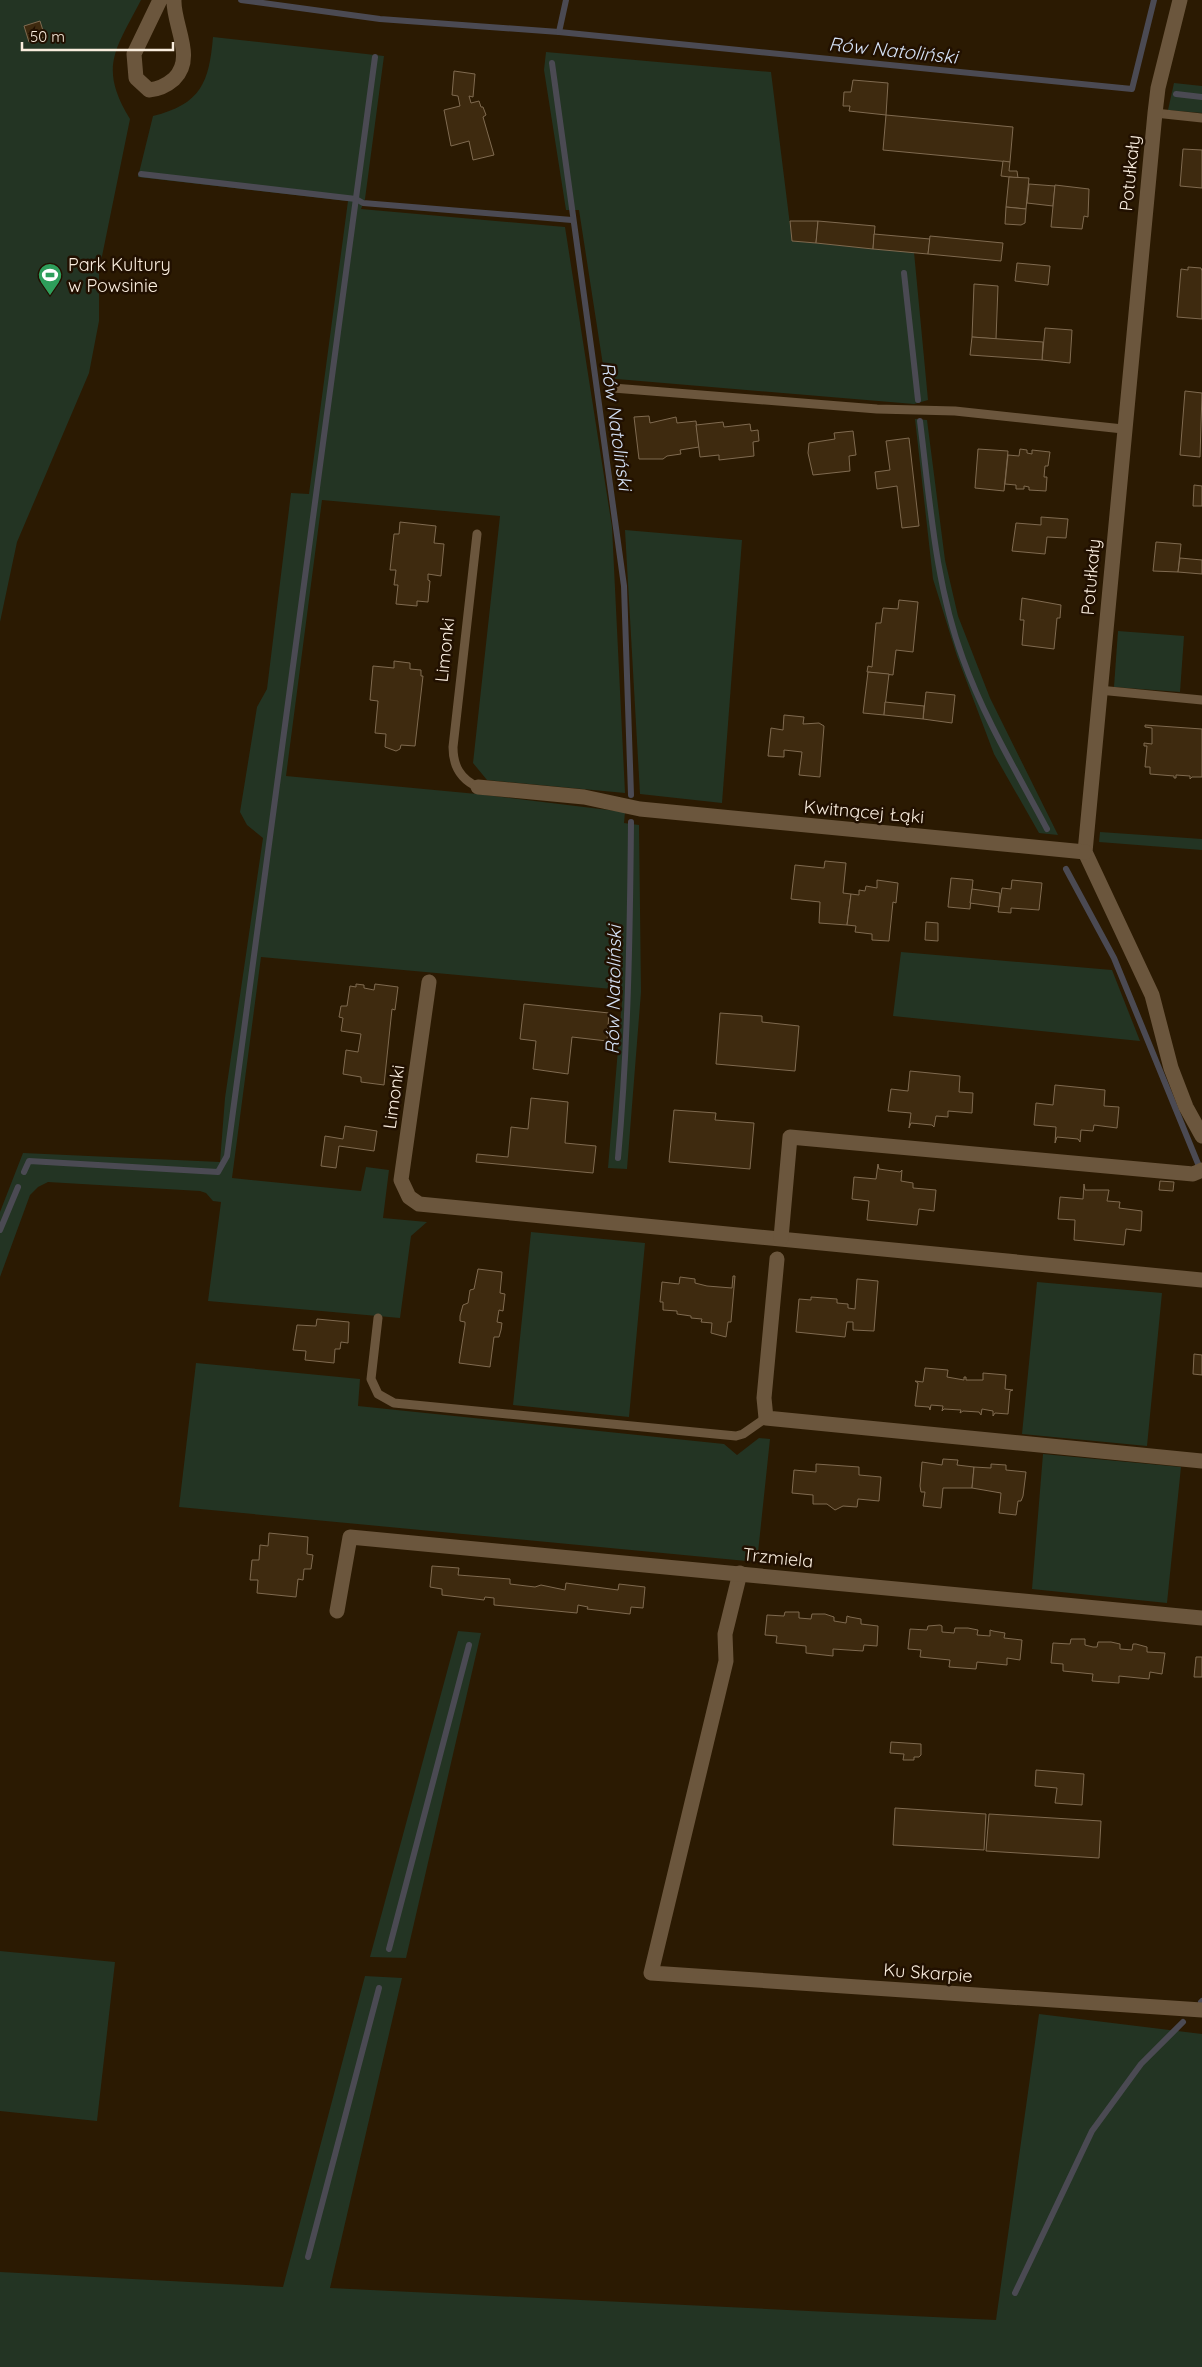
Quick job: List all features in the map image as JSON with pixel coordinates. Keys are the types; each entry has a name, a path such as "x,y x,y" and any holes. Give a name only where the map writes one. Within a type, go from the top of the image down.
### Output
{"street":[{"path":"160,0 134,54 136,78 149,90 168,85 177,76 182,66 184,55 174,0"},
{"name":"Potułkały","path":"1085,852 1155,113 1158,88 1180,0"},
{"name":"Kwitnącej Łąki","path":"478,786 584,797 640,809 1085,852"},
{"path":"1085,852 1152,995 1171,1068 1186,1107 1202,1136"},
{"name":"Limonki","path":"429,982 401,1180 409,1197 424,1206 781,1238"},
{"path":"1198,1172 790,1137 781,1238 1202,1280"},
{"path":"777,1259 764,1398 766,1418 1202,1461"},
{"name":"Trzmiela","path":"336,1611 350,1537 1202,1618"},
{"name":"Ku Skarpie","path":"740,1573 725,1634 726,1661 651,1973 1202,2010"}],"lane":[{"path":"1155,113 1202,118"},
{"path":"613,388 877,409 955,411 1124,429"},
{"name":"Limonki","path":"477,534 453,759 457,770 470,783 478,786"},
{"path":"1100,690 1202,700"},
{"path":"378,1318 371,1379 378,1394 394,1402 736,1436 743,1434 766,1418"}],"green space":[{"name":"Park Kultury w Powsinie","path":"0,0 141,0 124,32 114,58 115,85 120,101 130,119 99,271 99,321 89,373 17,542 0,622"},
{"path":"213,37 384,56 365,199 361,209 565,227 612,527 625,793 487,780 473,763 500,516 322,500 286,776 477,794 625,812 624,823 639,825 641,992 627,1169 608,1168 623,990 261,957 232,1178 361,1191 366,1167 389,1170 383,1218 427,1222 411,1236 400,1318 208,1301 221,1202 213,1201 206,1193 200,1191 48,1182 38,1187 30,1195 0,1277 0,1212 23,1153 220,1162 225,1098 263,838 247,825 240,812 257,707 267,689 291,493 309,494 348,201 138,177 153,116 182,105 200,89 209,67"},
{"path":"546,52 771,72 792,241 914,252 928,400 914,404 605,378 579,210 566,210 544,70"},
{"path":"1174,83 1202,86 1202,113 1168,110"},
{"path":"915,419 927,420 945,560 958,616 990,698 1058,835 1039,833 994,754 957,656 933,579"},
{"path":"625,530 742,540 722,803 640,794"},
{"path":"1118,631 1184,636 1180,692 1114,687"},
{"path":"1100,832 1202,839 1202,850 1099,842"},
{"path":"901,952 1112,970 1140,1041 893,1016"},
{"path":"531,1232 645,1243 629,1417 513,1405"},
{"path":"1037,1282 1162,1293 1147,1446 1022,1434"},
{"path":"196,1363 360,1379 358,1406 724,1444 737,1455 759,1438 770,1439 757,1562 179,1507"},
{"path":"1043,1454 1181,1467 1167,1603 1032,1589"},
{"path":"458,1631 481,1633 406,1958 370,1957"},
{"path":"0,1951 115,1962 97,2121 0,2111"},
{"path":"365,1976 402,1978 330,2288 996,2320 1039,2014 1202,2034 1202,2367 0,2367 0,2272 283,2287"}],"building":[{"path":"40,21 45,37 29,42 24,26"},
{"path":"454,71 475,74 473,97 469,96 471,103 479,101 481,107 483,107 486,115 483,117 494,155 473,160 469,141 451,146 444,110 460,106 458,96 452,95"},
{"path":"853,80 888,83 886,115 849,111 850,106 843,106 844,92 851,92"},
{"path":"886,115 1013,127 1010,162 883,150"},
{"path":"1183,149 1202,150 1202,188 1180,186"},
{"path":"1003,161 1010,162 1009,171 1017,171 1018,178 1001,176"},
{"path":"1009,177 1029,178 1026,209 1006,207"},
{"path":"1029,184 1055,186 1053,206 1027,203"},
{"path":"1055,185 1089,189 1088,217 1084,216 1082,229 1051,227"},
{"path":"1006,207 1026,209 1025,223 1021,225 1005,224"},
{"path":"790,221 818,221 816,243 792,241"},
{"path":"818,221 875,226 873,249 816,243"},
{"path":"874,234 930,239 928,254 873,249"},
{"path":"930,236 1003,243 1001,261 928,254"},
{"path":"1017,263 1050,266 1048,285 1015,281"},
{"path":"1188,267 1201,268 1202,271 1202,319 1177,317 1181,269 1188,270"},
{"path":"974,284 998,286 996,339 972,337"},
{"path":"1045,328 1072,330 1070,363 1042,360"},
{"path":"972,337 1043,342 1042,360 970,355"},
{"path":"1185,391 1202,393 1200,457 1180,455"},
{"path":"649,416 650,423 676,417 677,423 696,421 699,447 680,450 681,454 667,456 663,459 639,459 634,417"},
{"path":"723,422 724,427 750,424 751,431 758,430 759,441 753,442 754,456 719,460 719,455 700,457 696,425"},
{"path":"853,431 856,455 849,456 850,471 813,475 808,453 809,443 835,439 834,433"},
{"path":"909,438 919,526 902,528 897,486 877,489 875,472 890,470 886,441"},
{"path":"978,449 1008,451 1004,491 975,488"},
{"path":"1020,449 1027,450 1027,453 1032,454 1032,450 1050,452 1048,466 1045,466 1044,477 1047,477 1046,491 1029,490 1029,487 1024,486 1024,489 1016,489 1016,485 1005,484 1008,455 1019,456"},
{"path":"1194,485 1202,486 1202,506 1193,506"},
{"path":"1041,517 1068,519 1066,538 1047,537 1045,554 1012,551 1016,523 1041,525"},
{"path":"400,522 436,526 434,543 444,544 441,576 428,574 428,580 430,581 428,602 417,601 417,606 396,604 398,585 394,585 396,570 390,570 394,534 399,534"},
{"path":"1156,542 1181,544 1178,572 1153,571"},
{"path":"1180,558 1202,560 1202,574 1178,572"},
{"path":"1022,598 1061,605 1060,618 1057,618 1054,649 1022,645 1024,620 1020,620"},
{"path":"899,600 918,602 913,652 896,650 893,675 867,672 868,666 872,667 876,623 881,623 883,608 898,609"},
{"path":"394,661 410,663 410,669 421,670 421,676 423,676 415,746 401,745 400,749 396,751 385,747 386,734 375,733 378,701 370,700 373,666 394,668"},
{"path":"868,672 889,674 884,715 863,713"},
{"path":"926,692 955,695 952,723 923,719"},
{"path":"885,702 924,706 923,719 884,715"},
{"path":"784,715 804,717 803,724 819,723 824,726 820,777 799,775 802,752 784,750 784,757 768,756 771,728 783,730"},
{"path":"1145,725 1202,729 1202,777 1192,777 1190,779 1190,776 1176,775 1176,778 1174,778 1174,776 1150,774 1150,767 1145,767 1147,746 1144,746 1144,743 1152,744 1152,728 1145,727"},
{"path":"825,861 846,863 843,893 851,894 847,925 819,923 820,902 791,899 795,865 824,868"},
{"path":"951,878 973,880 970,909 948,907"},
{"path":"877,880 898,883 896,903 893,902 889,941 872,940 872,934 855,932 856,926 847,925 851,894 859,895 859,890 865,891 866,886 877,888"},
{"path":"1012,880 1042,883 1039,910 1011,908 1011,913 998,912 1002,888 1011,889"},
{"path":"972,889 1000,893 999,907 970,903"},
{"path":"926,922 938,923 938,941 925,940"},
{"path":"356,984 364,985 364,988 374,990 375,984 398,987 395,1010 392,1009 384,1085 361,1082 361,1077 343,1074 346,1050 358,1052 361,1034 341,1031 343,1018 339,1017 341,1006 347,1006 350,986 356,987"},
{"path":"524,1004 609,1013 607,1041 572,1037 568,1074 533,1069 536,1041 520,1039"},
{"path":"720,1013 762,1016 762,1022 799,1026 795,1071 716,1064"},
{"path":"910,1071 960,1076 959,1092 973,1093 972,1113 948,1111 948,1117 936,1116 934,1127 932,1125 911,1123 909,1128 911,1113 888,1111 891,1089 908,1091"},
{"path":"1055,1085 1105,1090 1104,1106 1119,1107 1117,1128 1094,1125 1093,1131 1081,1130 1080,1142 1078,1139 1057,1137 1055,1143 1056,1127 1034,1125 1036,1103 1053,1105"},
{"path":"531,1098 568,1102 565,1143 596,1146 593,1173 476,1162 477,1154 508,1157 511,1127 528,1129"},
{"path":"674,1110 716,1113 715,1120 754,1123 750,1169 669,1162"},
{"path":"345,1126 377,1131 374,1151 339,1146 336,1168 321,1166 325,1136 343,1139"},
{"path":"878,1164 879,1169 900,1172 902,1170 901,1181 913,1183 913,1188 936,1190 934,1211 919,1209 917,1225 867,1220 869,1201 852,1199 854,1177 876,1179"},
{"path":"1160,1181 1174,1182 1173,1191 1159,1190"},
{"path":"1084,1184 1085,1190 1109,1190 1107,1201 1120,1202 1119,1208 1142,1211 1141,1231 1126,1229 1124,1245 1074,1240 1075,1220 1058,1219 1060,1197 1083,1199"},
{"path":"478,1269 502,1272 500,1293 505,1294 503,1311 499,1310 497,1322 502,1323 501,1330 499,1337 494,1337 490,1367 459,1363 465,1325 465,1322 460,1321 460,1316 463,1305 468,1303 470,1290 474,1289"},
{"path":"733,1276 735,1276 731,1322 728,1322 726,1337 711,1333 712,1323 701,1322 702,1319 677,1314 677,1311 663,1310 663,1302 660,1302 662,1282 679,1284 680,1277 695,1279 695,1283 707,1286 732,1288"},
{"path":"857,1279 878,1281 874,1331 853,1330 853,1322 847,1322 845,1337 796,1332 799,1299 811,1300 811,1297 837,1299 837,1303 848,1304 848,1308 855,1309"},
{"path":"317,1319 349,1322 348,1343 341,1342 340,1349 335,1349 334,1363 305,1360 306,1351 293,1350 297,1325 316,1326"},
{"path":"1194,1354 1202,1355 1202,1375 1193,1374"},
{"path":"925,1368 948,1370 947,1377 964,1380 964,1377 966,1377 966,1380 983,1380 983,1373 1006,1375 1005,1389 1013,1390 1010,1391 1008,1414 995,1413 993,1416 993,1411 982,1409 981,1415 979,1412 963,1411 960,1413 961,1410 944,1409 942,1411 943,1406 931,1405 930,1410 929,1407 915,1406 918,1383 915,1381 923,1382"},
{"path":"943,1459 958,1460 957,1465 974,1467 972,1488 943,1488 941,1508 923,1506 925,1492 921,1492 920,1486 922,1462 942,1465"},
{"path":"816,1464 859,1467 859,1475 881,1477 879,1501 858,1499 857,1507 843,1506 835,1510 827,1504 813,1504 813,1495 792,1493 794,1470 816,1472"},
{"path":"991,1464 1006,1465 1006,1470 1026,1472 1023,1496 1021,1501 1018,1501 1016,1515 999,1513 1001,1493 972,1488 974,1467 991,1468"},
{"path":"269,1533 308,1537 307,1554 313,1555 311,1569 304,1569 303,1580 298,1579 296,1597 257,1593 258,1580 250,1580 252,1560 259,1560 260,1545 268,1546"},
{"path":"432,1566 459,1568 458,1575 510,1579 510,1584 535,1587 541,1585 565,1590 566,1583 618,1590 619,1584 645,1587 643,1608 631,1607 630,1614 587,1609 588,1607 578,1605 577,1613 494,1605 494,1598 485,1597 484,1600 442,1595 442,1589 430,1587"},
{"path":"785,1612 799,1612 799,1618 811,1619 812,1614 825,1614 834,1617 834,1621 846,1623 847,1616 861,1619 861,1624 878,1626 877,1646 864,1645 863,1651 833,1649 833,1656 806,1653 806,1646 776,1643 777,1636 765,1635 767,1615 784,1616"},
{"path":"928,1626 942,1626 942,1632 954,1633 955,1628 968,1628 978,1630 977,1635 990,1636 990,1630 1005,1633 1004,1638 1022,1640 1020,1660 1007,1658 1007,1665 977,1662 976,1669 949,1667 950,1660 920,1657 921,1650 908,1649 910,1629 927,1630"},
{"path":"1071,1639 1085,1639 1085,1645 1093,1647 1097,1647 1098,1642 1111,1642 1120,1644 1120,1649 1132,1650 1133,1644 1136,1644 1147,1647 1147,1652 1165,1653 1162,1674 1150,1672 1149,1679 1119,1676 1119,1683 1092,1681 1093,1674 1063,1671 1063,1664 1051,1663 1053,1643 1070,1644"},
{"path":"1196,1657 1202,1657 1202,1677 1194,1677"},
{"path":"891,1742 921,1744 921,1755 914,1757 914,1760 903,1760 904,1754 890,1753"},
{"path":"1036,1770 1084,1774 1082,1805 1055,1803 1057,1788 1035,1786"},
{"path":"895,1808 986,1814 984,1850 893,1845"},
{"path":"989,1814 1101,1821 1099,1858 986,1851"}],"waterway":[{"name":"Rów Natoliński","path":"241,0 380,19 559,32 1132,89 1154,0"},
{"path":"559,32 566,0"},
{"path":"24,1172 29,1161 218,1172 227,1156 375,57"},
{"name":"Rów Natoliński","path":"552,63 624,586 631,795"},
{"path":"1176,94 1202,97"},
{"path":"141,174 356,199 363,203 572,220"},
{"path":"904,273 918,400"},
{"path":"920,421 940,571 946,601 963,659 971,681 1002,746 1047,829"},
{"name":"Rów Natoliński","path":"618,1158 628,990 631,822"},
{"path":"1066,869 1114,958 1201,1171"},
{"path":"0,1230 18,1187"},
{"path":"389,1949 469,1645"},
{"path":"308,2257 379,1988"},
{"path":"1015,2293 1092,2131 1141,2064 1183,2022"}],"place":[{"name":"Park Kultury w Powsinie","path":"50,296"}]}
